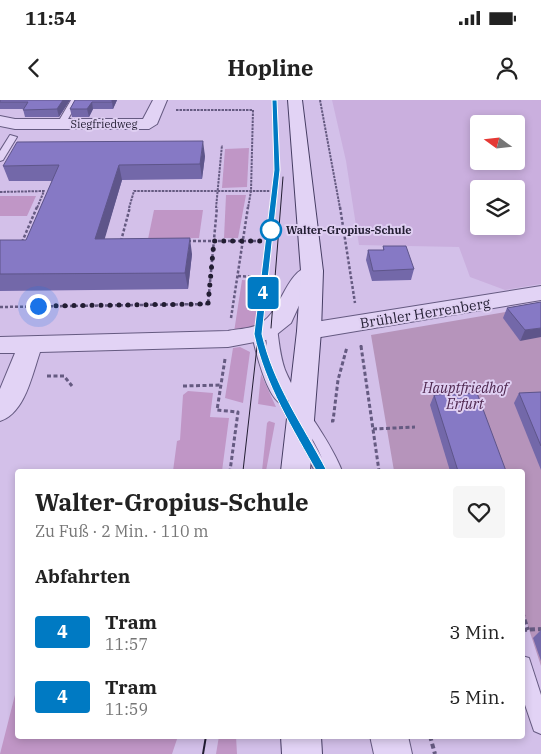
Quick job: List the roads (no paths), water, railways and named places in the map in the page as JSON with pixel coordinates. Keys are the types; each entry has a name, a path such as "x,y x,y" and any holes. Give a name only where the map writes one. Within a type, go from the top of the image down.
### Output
{"street":[{"path":"295,100 312,271 309,331 309,422 297,469"},
{"name":"Siegfriedweg","path":"61,124 148,124 158,105"},
{"path":"0,121 15,124 61,124"},
{"path":"0,345 228,339 264,331 283,318 291,297 312,271"},
{"name":"Brühler Herrenberg","path":"309,331 360,335 541,293"},
{"path":"0,411 8,402 31,344"},
{"path":"301,739 302,754"}],"lane":[{"name":"Siegfriedweg","path":"61,124 76,100"},
{"path":"0,158 12,137"},
{"path":"264,331 264,361 272,380 309,422 334,469"},
{"path":"309,422 321,469"},
{"path":"525,674 541,724"},
{"path":"381,739 384,754"},
{"path":"399,739 402,754"}],"tram line":[{"path":"243,469 277,169 274,100"},
{"name":"4","path":"274,100 277,170 258,334 264,361 272,380 321,469"},
{"path":"271,328 283,177"},
{"path":"203,754 206,739"}],"place":[{"name":"Walter-Gropius-Schule","path":"271,230"}],"park label":[{"name":"Hauptfriedhof Erfurt","path":"465,396"}]}
